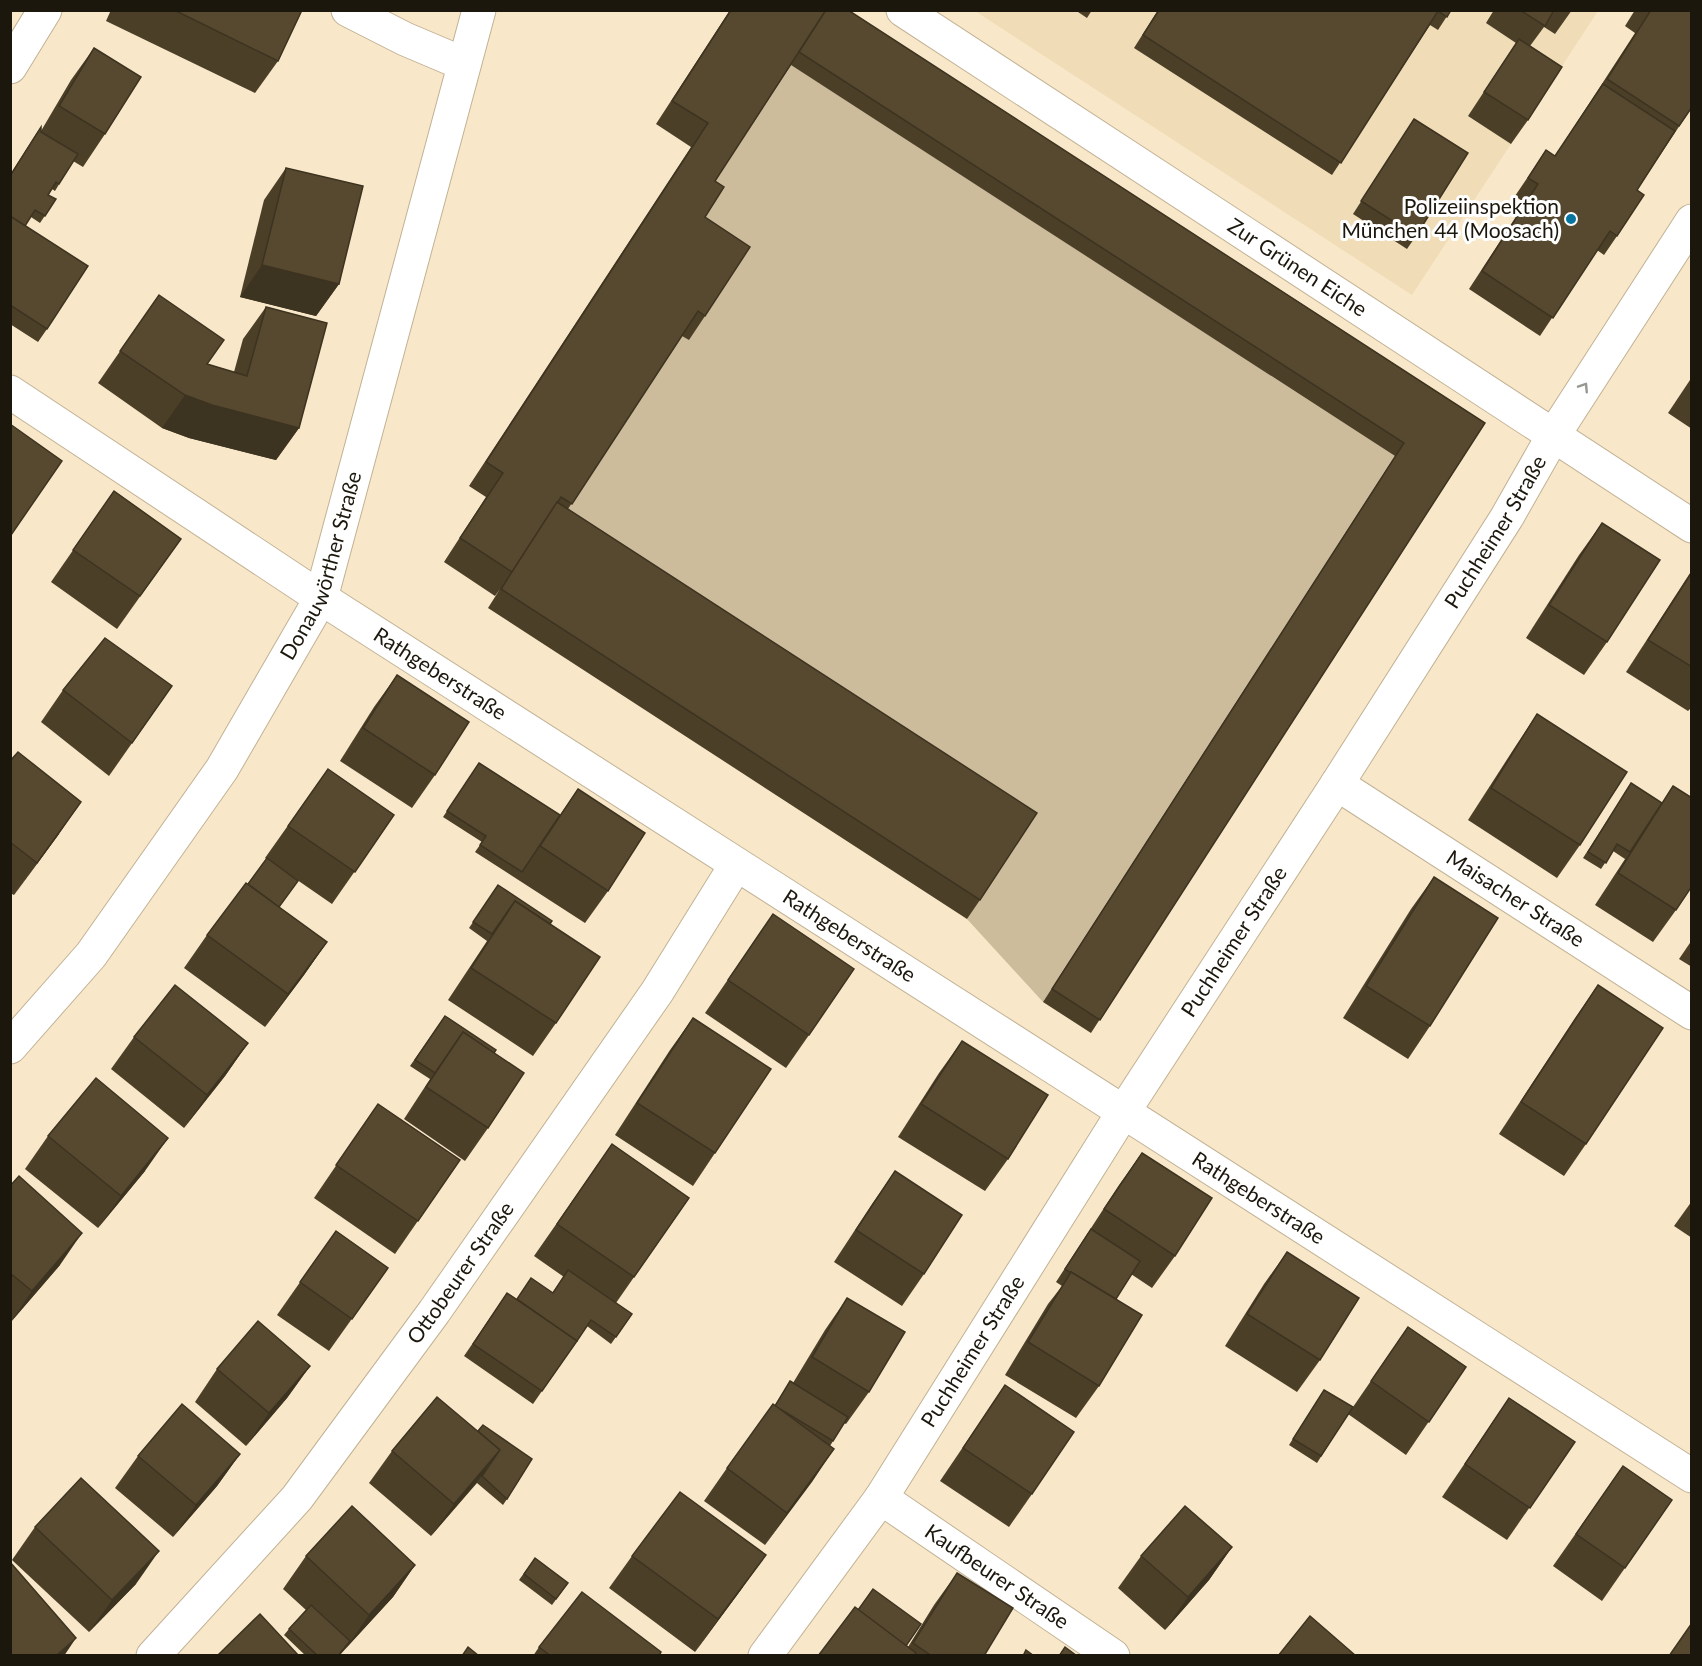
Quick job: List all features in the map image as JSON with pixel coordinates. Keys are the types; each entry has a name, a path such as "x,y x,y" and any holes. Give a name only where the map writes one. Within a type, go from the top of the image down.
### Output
{"street":[{"path":"10,67 45,10"},
{"path":"348,10 405,39 464,64"},
{"name":"Donauwörther Straße","path":"10,1047 90,955 222,769 321,598 480,10"},
{"name":"Zur Grünen Eiche","path":"903,10 1692,526"},
{"name":"Puchheimer Straße","path":"765,1656 881,1498 1124,1112 1507,517 1552,436 1692,221"},
{"name":"Rathgeberstraße","path":"10,392 321,598 1692,1476"},
{"name":"Maisacher Straße","path":"1337,784 1692,1013"},
{"name":"Ottobeurer Straße","path":"153,1656 297,1498 434,1312 650,1002 736,865"},
{"name":"Kaufbeurer Straße","path":"881,1498 1113,1656"}],"shaded area":[{"path":"975,11 1598,11 1412,295"},
{"path":"790,64 1395,456 1043,1002 967,919 1023,832 555,528 682,335 688,339 698,205"}],"building":[{"path":"174,10 302,10 278,61"},
{"path":"731,10 826,10 715,181 724,187 705,217 750,247 705,316 698,311 572,504 561,497 512,572 460,538 503,473 486,462 708,123 672,101"},
{"path":"826,10 848,10 1485,423 1100,1020 1052,989 1404,443 799,52"},
{"path":"1159,10 1451,10 1447,17 1438,11 1341,163 1143,35"},
{"path":"1520,10 1554,10 1545,26"},
{"path":"1651,10 1692,10 1692,107 1679,126 1607,79"},
{"path":"1519,39 1562,67 1528,120 1484,92"},
{"path":"94,48 141,77 105,134 59,106"},
{"name":"Polizeiinspektion München 44 (Moosach)","path":"1603,84 1675,131 1637,190 1644,195 1617,236 1610,231 1553,318 1482,271 1538,184 1528,178 1546,150 1555,156"},
{"path":"1414,119 1468,153 1416,236 1361,201"},
{"path":"41,127 41,132 78,154 59,184 56,182 48,195 56,199 45,216 35,210 25,226 10,216 10,176"},
{"path":"286,168 363,186 339,284 262,265"},
{"path":"10,216 88,266 47,329 10,305"},
{"path":"159,295 224,340 207,364 247,376 266,307 327,323 299,428 212,405 185,395 120,351"},
{"path":"10,424 62,461 11,535 10,534"},
{"path":"114,491 181,539 140,596 73,550"},
{"path":"557,502 1037,813 980,900 501,589"},
{"path":"1602,523 1660,560 1607,642 1549,605"},
{"path":"1692,572 1692,667 1648,640"},
{"path":"105,638 172,686 132,743 63,690"},
{"path":"397,675 469,722 435,775 363,728"},
{"path":"1537,714 1627,772 1580,845 1491,788"},
{"path":"18,752 81,802 37,863 10,842 10,761"},
{"path":"479,763 560,815 522,872 480,845 486,836 447,811"},
{"path":"328,769 394,815 355,872 288,826"},
{"path":"1631,783 1662,803 1630,852 1617,844 1606,863 1588,852"},
{"path":"1673,786 1692,798 1692,886 1676,910 1618,873"},
{"path":"578,789 645,833 608,891 540,846"},
{"path":"267,858 298,881 279,907 248,884"},
{"path":"1434,877 1498,918 1430,1026 1366,986"},
{"path":"246,883 327,942 288,994 207,935"},
{"path":"498,885 552,921 550,924 515,901 492,934 473,922"},
{"path":"515,901 600,957 556,1023 471,968"},
{"path":"773,914 854,969 809,1035 728,980"},
{"path":"175,985 248,1043 207,1095 134,1037"},
{"path":"1598,985 1663,1028 1586,1144 1521,1102"},
{"path":"445,1016 496,1050 494,1053 463,1032 435,1073 415,1060"},
{"path":"693,1018 771,1069 715,1153 637,1103"},
{"path":"463,1032 524,1073 488,1128 426,1087"},
{"path":"962,1041 1048,1095 1008,1159 921,1104"},
{"path":"96,1078 168,1138 121,1196 48,1136"},
{"path":"378,1104 460,1160 418,1221 336,1165"},
{"path":"612,1144 689,1198 634,1277 557,1224"},
{"path":"1142,1153 1212,1198 1175,1256 1104,1209"},
{"path":"895,1171 962,1215 924,1274 856,1230"},
{"path":"19,1176 82,1233 32,1291 10,1273 10,1186"},
{"path":"1091,1229 1140,1261 1116,1299 1065,1269"},
{"path":"336,1231 388,1268 352,1319 300,1282"},
{"path":"1287,1252 1359,1298 1320,1360 1247,1314"},
{"path":"568,1270 632,1314 616,1337 591,1320 577,1341 517,1299 531,1278 553,1293"},
{"path":"1071,1272 1142,1315 1099,1386 1028,1342"},
{"path":"507,1293 577,1341 542,1391 473,1344"},
{"path":"847,1298 905,1332 869,1392 812,1357"},
{"path":"258,1321 310,1366 269,1413 217,1369"},
{"path":"1408,1327 1466,1367 1429,1422 1371,1381"},
{"path":"790,1381 848,1417 833,1441 775,1406"},
{"path":"1005,1385 1074,1432 1032,1494 963,1448"},
{"path":"1324,1390 1353,1407 1321,1456 1293,1439"},
{"path":"437,1397 500,1450 454,1504 392,1451"},
{"path":"1509,1398 1575,1442 1530,1508 1465,1464"},
{"path":"182,1404 240,1454 196,1505 138,1456"},
{"path":"773,1404 834,1449 787,1513 727,1468"},
{"path":"483,1425 532,1459 507,1499 482,1476 500,1450 478,1431"},
{"path":"1623,1466 1672,1500 1625,1568 1576,1534"},
{"path":"81,1478 159,1551 112,1600 35,1527"},
{"path":"680,1492 766,1555 718,1619 632,1556"},
{"path":"352,1506 415,1565 369,1615 306,1556"},
{"path":"1185,1506 1232,1547 1188,1597 1141,1556"},
{"path":"535,1558 568,1583 556,1599 524,1574"},
{"path":"10,1562 76,1638 56,1656 10,1656"},
{"path":"957,1573 1013,1608 984,1656 932,1656 913,1643"},
{"path":"873,1589 921,1624 906,1646 858,1610"},
{"path":"582,1592 661,1652 659,1656 551,1656 539,1647"},
{"path":"311,1605 350,1641 338,1656 318,1656 289,1629"},
{"path":"855,1607 916,1653 914,1656 818,1656"},
{"path":"260,1614 299,1656 217,1656"},
{"path":"1310,1616 1356,1656 1278,1656"},
{"path":"1692,1623 1692,1656 1669,1656"},
{"path":"468,1647 479,1656 462,1656"},
{"path":"1065,1647 1077,1656 1059,1656"},
{"path":"1026,1650 1034,1656 1023,1656"}],"place":[{"name":"Polizeiinspektion München 44 (Moosach)","path":"1571,219"}]}
